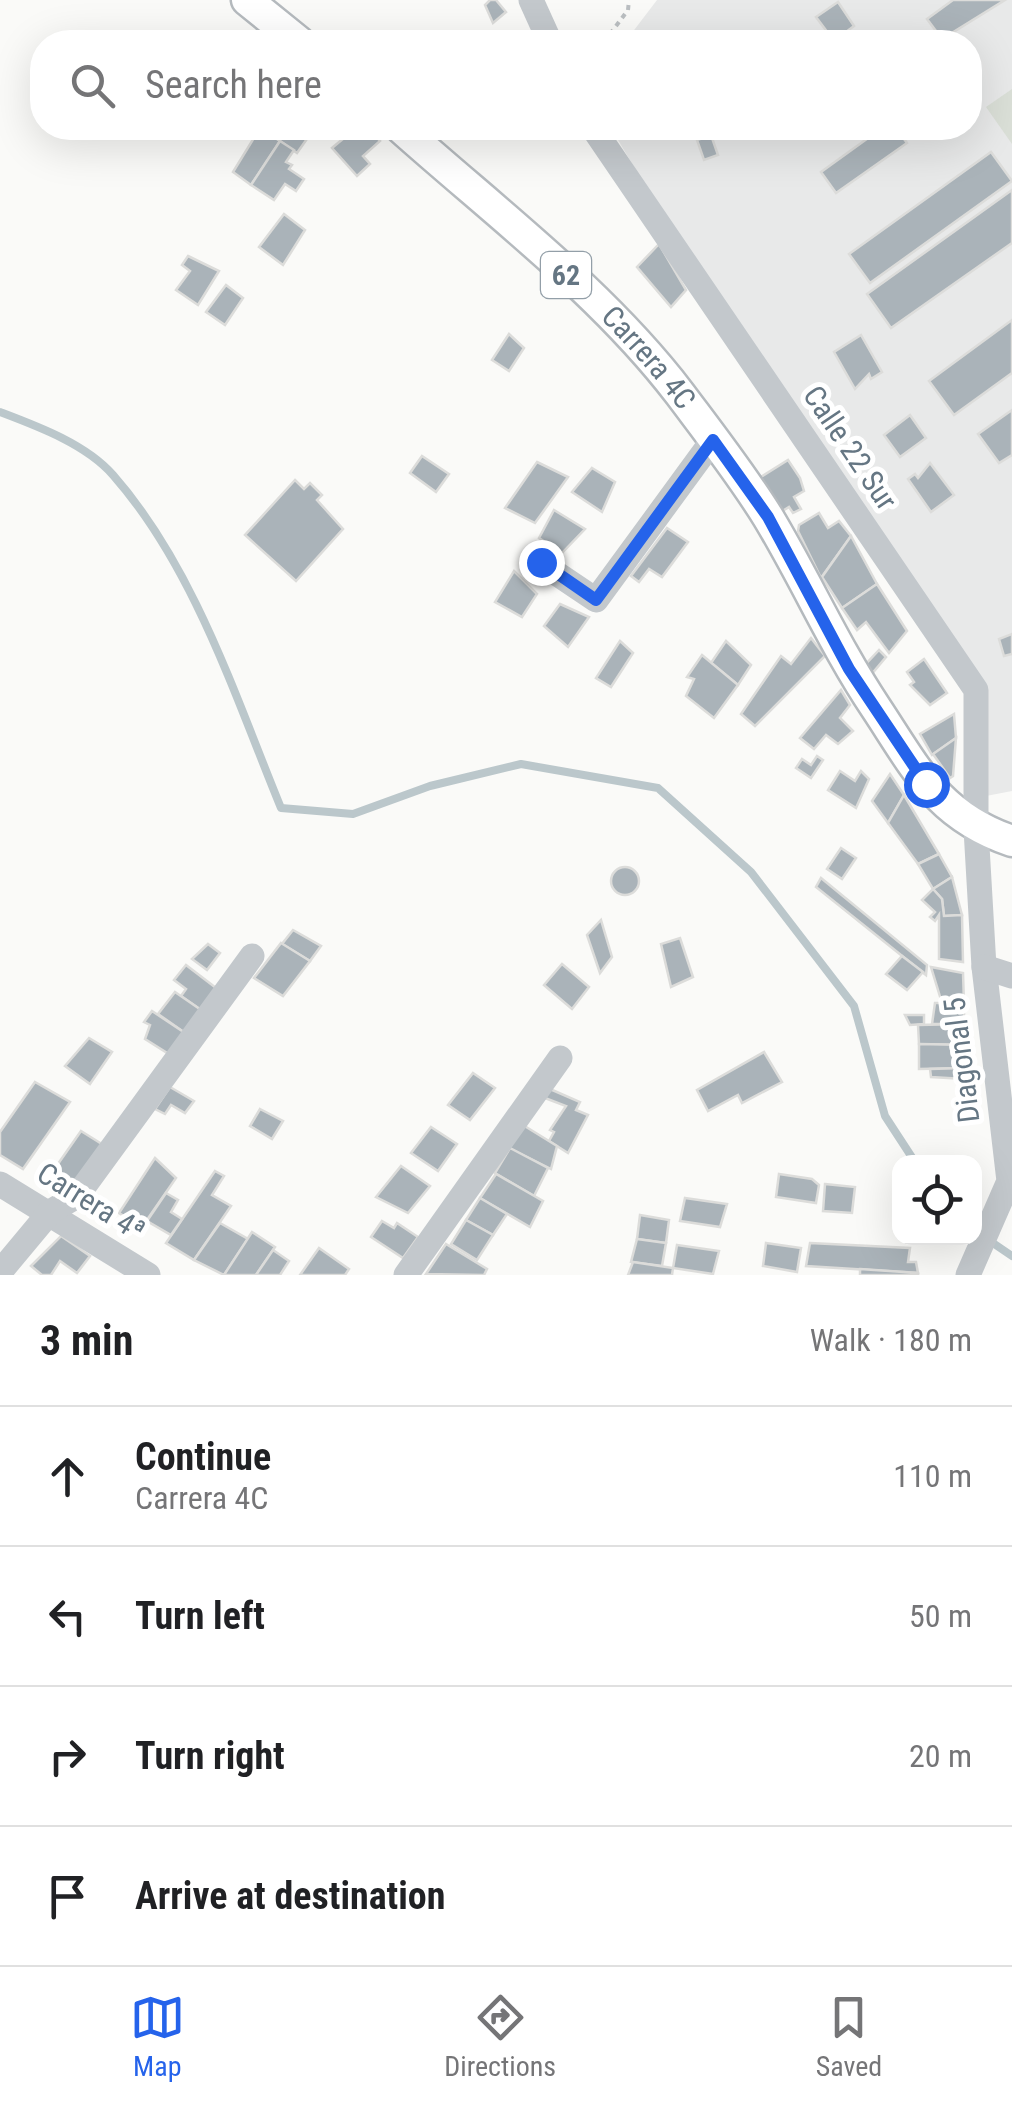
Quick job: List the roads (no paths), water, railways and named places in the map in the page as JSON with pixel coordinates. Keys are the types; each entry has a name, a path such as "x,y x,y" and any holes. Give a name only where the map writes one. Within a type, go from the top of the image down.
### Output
{"main road":[{"path":"247,0 284,30"},
{"name":"Carrera 4C","path":"414,140 587,294 677,391 768,517 849,669 926,784 945,807 976,829"},
{"name":"62","path":"976,829 1012,841"}],"street":[{"path":"531,0 545,30"},
{"name":"Calle 22 Sur","path":"601,140 976,690 976,829"},
{"path":"541,562 596,600 713,440"},
{"name":"Diagonal 5","path":"972,1267 1008,1204 1009,1182 984,967 976,829"},
{"path":"0,1272 50,1212 77,1196 252,956"},
{"path":"984,967 1012,976"},
{"path":"406,1275 560,1058"},
{"name":"Carrera 4ª","path":"0,1184 148,1275"}],"waterway":[{"path":"0,412 89,454 113,475 142,511 190,591 281,808 353,814 430,786 521,764 658,788 751,872 854,1006 885,1116 910,1155"},
{"path":"987,1239 1012,1256"}]}
